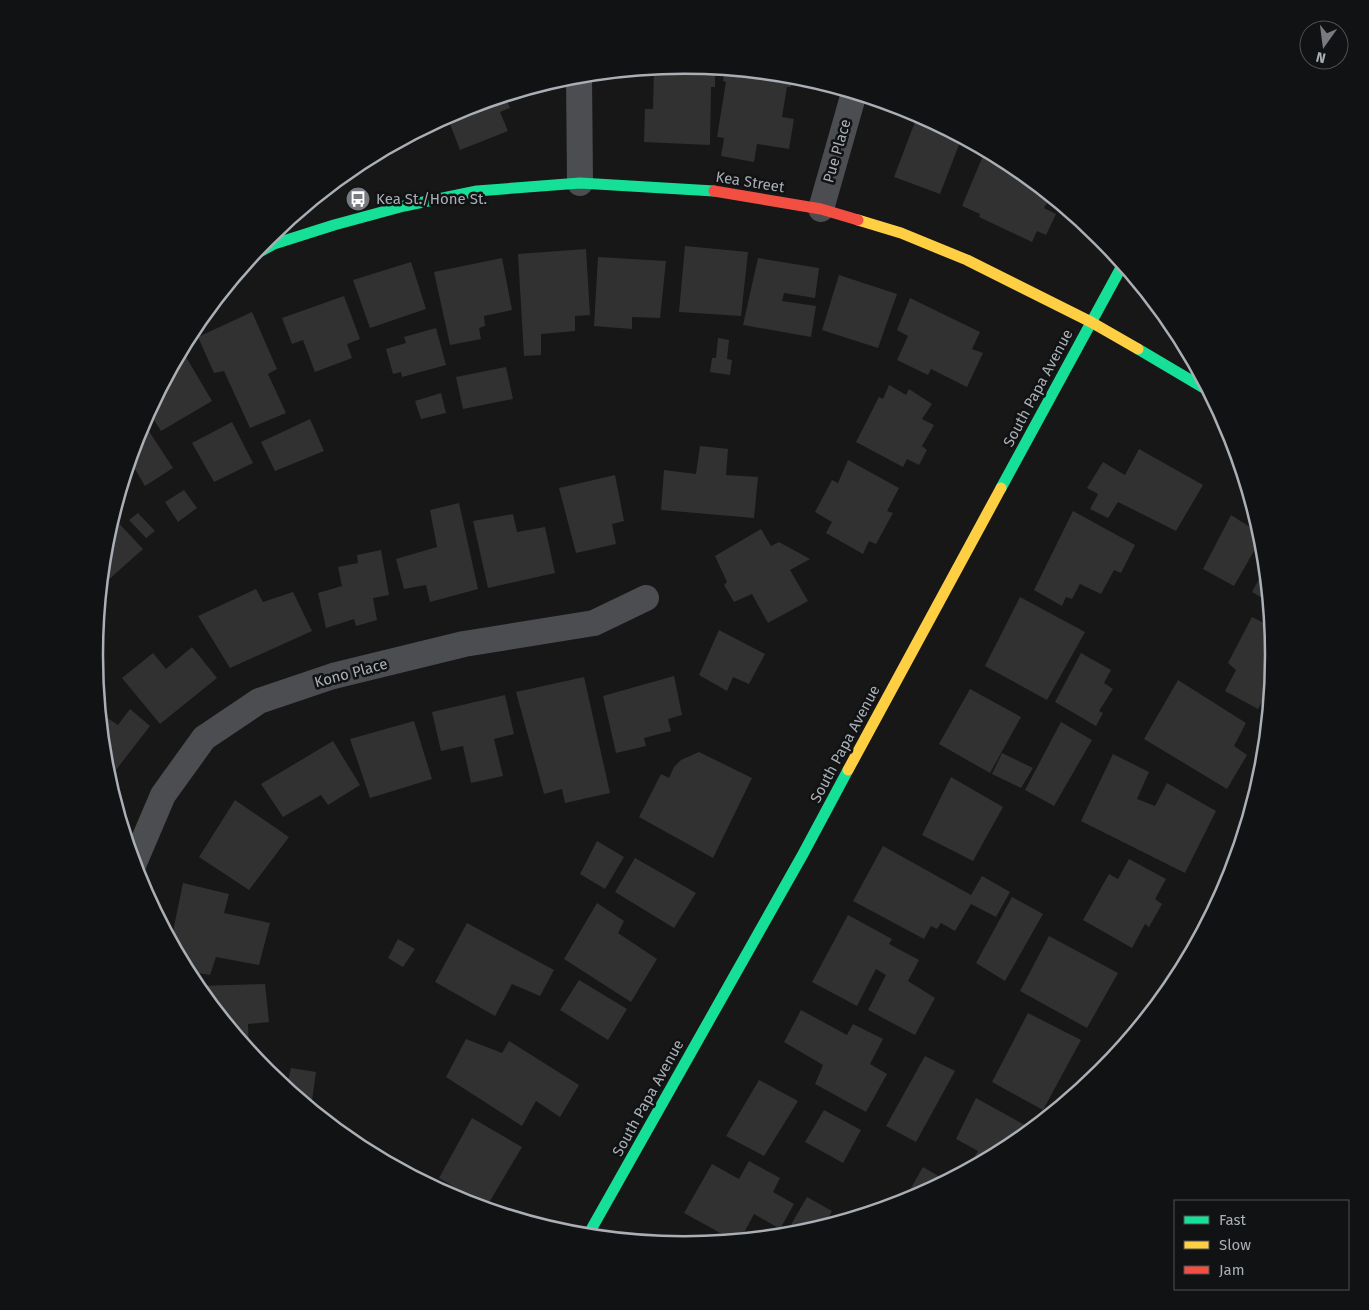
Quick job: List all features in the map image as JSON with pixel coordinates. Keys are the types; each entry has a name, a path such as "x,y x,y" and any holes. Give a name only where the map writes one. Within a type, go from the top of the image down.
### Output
{"street":[{"path":"579,84 580,183"},
{"name":"Pue Place","path":"821,210 852,99"},
{"name":"Kea Street","path":"275,242 404,206 477,191 580,183 711,190 821,210 901,233 967,260 1091,322 1199,385"},
{"name":"South Papa Avenue","path":"592,1228 803,854 1120,270"},
{"name":"Kono Place","path":"138,853 163,795 204,738 259,701 333,676 464,644 594,623 646,598"}],"building":[{"path":"654,75 715,75 715,87 711,87 710,145 644,142 645,109 653,109"},
{"path":"724,75 792,84 791,87 787,87 782,117 794,119 789,149 757,144 754,162 721,156 724,138 717,137 726,82 723,81"},
{"path":"508,102 510,108 500,112 508,131 460,150 450,124"},
{"path":"915,122 959,144 940,194 894,177"},
{"path":"982,158 1007,172 1038,194 1048,202 1044,208 1056,214 1046,235 1037,231 1032,242 979,217 980,214 962,206"},
{"path":"685,246 748,252 741,316 679,312"},
{"path":"586,249 590,315 575,316 575,331 541,334 541,355 524,356 518,254"},
{"path":"598,257 666,261 660,318 632,317 632,329 594,326"},
{"path":"502,258 512,310 484,316 485,326 479,328 481,339 450,345 434,272"},
{"path":"758,258 819,268 815,298 784,293 782,301 816,306 811,337 743,325"},
{"path":"411,262 426,309 370,328 353,280"},
{"path":"839,275 897,294 878,348 822,330"},
{"path":"344,296 360,339 347,344 352,358 315,372 303,340 292,344 282,318"},
{"path":"910,298 980,332 972,349 983,353 967,387 931,369 928,375 897,360 908,336 897,330"},
{"path":"252,312 277,369 268,374 286,413 250,428 224,371 214,373 198,337"},
{"path":"436,328 446,365 402,377 401,372 393,374 386,349 406,343 404,337"},
{"path":"718,338 729,340 727,359 732,360 730,375 710,372 712,358 716,358"},
{"path":"186,356 212,401 161,431 153,419"},
{"path":"506,367 513,399 463,409 456,377"},
{"path":"889,385 906,395 909,389 932,404 922,419 934,425 922,446 927,450 919,465 907,459 903,467 856,442 879,397 883,399"},
{"path":"441,393 446,413 421,419 415,401"},
{"path":"310,419 324,451 275,471 261,442"},
{"path":"232,422 253,463 214,482 192,443"},
{"path":"148,430 173,468 145,486 135,469 133,470"},
{"path":"700,446 728,449 726,475 758,477 754,518 661,510 664,470 696,474"},
{"path":"1139,449 1203,485 1176,531 1118,502 1108,518 1090,509 1098,494 1087,488 1103,462 1125,475"},
{"path":"848,460 899,488 887,511 893,513 876,544 869,541 863,554 826,533 832,522 815,512 832,480 838,483"},
{"path":"615,475 624,521 612,524 616,544 576,553 559,488"},
{"path":"184,490 197,508 178,522 165,502"},
{"path":"459,503 478,589 430,602 426,585 404,589 396,559 437,547 430,510"},
{"path":"1073,511 1135,545 1121,573 1114,570 1101,594 1080,584 1072,599 1066,597 1062,606 1034,590"},
{"path":"138,513 155,531 146,538 129,520"},
{"path":"513,514 517,532 545,527 555,573 488,588 473,521"},
{"path":"1231,515 1252,528 1256,548 1234,586 1203,569"},
{"path":"119,523 143,549 108,580"},
{"path":"761,529 771,546 779,542 810,559 790,570 808,601 768,623 752,594 734,602 724,585 727,582 715,556"},
{"path":"381,550 389,595 373,598 377,620 356,626 354,619 326,628 318,593 342,586 338,567 358,563 357,555"},
{"path":"1261,576 1263,599 1252,592"},
{"path":"256,589 263,602 293,592 312,631 230,668 198,616"},
{"path":"1020,597 1085,632 1047,700 985,666"},
{"path":"1252,617 1265,624 1265,693 1258,709 1225,691 1236,670 1228,663"},
{"path":"719,630 765,654 749,684 733,677 727,691 699,675"},
{"path":"192,647 217,678 160,724 122,678 153,653 166,669"},
{"path":"1081,653 1111,670 1104,683 1113,689 1099,711 1103,713 1096,726 1055,702"},
{"path":"674,676 682,715 668,719 671,731 644,738 646,746 616,753 603,696"},
{"path":"584,677 610,793 565,803 562,789 544,794 516,692"},
{"path":"1178,680 1246,723 1234,746 1247,755 1227,789 1144,739"},
{"path":"970,689 1021,717 990,773 939,744"},
{"path":"505,695 514,734 494,739 503,776 471,783 463,746 441,751 432,712"},
{"path":"130,709 150,726 115,771 107,717 118,725"},
{"path":"414,721 432,779 370,798 350,739"},
{"path":"1061,722 1092,740 1054,806 1025,790"},
{"path":"333,741 360,785 328,805 321,795 283,817 261,784"},
{"path":"699,752 752,778 713,858 639,817 661,774 669,778 674,767 681,760"},
{"path":"1002,753 1033,768 1021,788 992,774"},
{"path":"1113,754 1149,772 1137,799 1155,806 1167,783 1216,811 1185,873 1081,821"},
{"path":"951,777 1003,807 973,861 922,835"},
{"path":"235,800 289,837 249,890 199,857"},
{"path":"597,841 624,857 605,889 580,874"},
{"path":"883,846 971,895 982,876 1010,892 996,917 971,904 955,931 941,923 937,929 931,926 924,939 853,901"},
{"path":"635,858 696,893 674,928 615,892"},
{"path":"1129,859 1166,879 1155,899 1162,904 1149,927 1145,924 1132,948 1083,920 1109,874 1118,879"},
{"path":"183,883 229,894 224,913 270,923 259,965 216,957 210,975 198,973 173,931"},
{"path":"1012,897 1043,914 1005,981 976,963"},
{"path":"597,903 624,921 618,933 657,959 631,1002 564,959"},
{"path":"848,915 892,939 889,944 919,960 908,981 935,998 915,1035 868,1010 886,975 876,969 857,1006 812,982"},
{"path":"467,923 554,970 540,996 512,984 495,1016 435,982"},
{"path":"1049,936 1118,973 1087,1028 1020,991"},
{"path":"398,939 415,949 403,967 388,958"},
{"path":"579,980 627,1009 608,1040 560,1010"},
{"path":"265,984 269,1022 248,1024 249,1040 206,986"},
{"path":"801,1010 847,1035 853,1024 883,1039 870,1064 887,1074 866,1112 815,1084 823,1065 784,1042"},
{"path":"1028,1013 1081,1040 1043,1110 992,1082"},
{"path":"466,1039 502,1053 509,1041 579,1085 560,1117 536,1101 522,1126 446,1077"},
{"path":"925,1056 955,1071 916,1142 886,1126"},
{"path":"291,1068 316,1072 312,1101 301,1092 288,1080"},
{"path":"759,1080 798,1101 764,1156 726,1136"},
{"path":"976,1098 1025,1125 973,1159 978,1151 956,1139"},
{"path":"824,1110 861,1130 843,1163 805,1142"},
{"path":"472,1118 522,1147 489,1202 465,1193 439,1178"},
{"path":"749,1161 780,1178 773,1192 794,1204 781,1228 754,1214 744,1233 724,1235 684,1213 712,1164 739,1179"},
{"path":"923,1167 940,1177 909,1191"},
{"path":"807,1197 832,1211 828,1218 790,1226"}],"traffic: fast":[{"path":"272,245 334,225 404,206 477,191 580,183 714,191"},
{"path":"1001,488 1120,270"},
{"path":"1138,349 1199,385"},
{"path":"592,1228 803,854 848,770"}],"traffic: slow":[{"path":"858,220 901,233 967,260 1091,322 1138,349"},
{"path":"848,770 1001,488"}],"traffic: jam":[{"path":"714,191 821,209 858,220"}],"place":[{"name":"Kea St./Hone St.","path":"358,199"}]}
